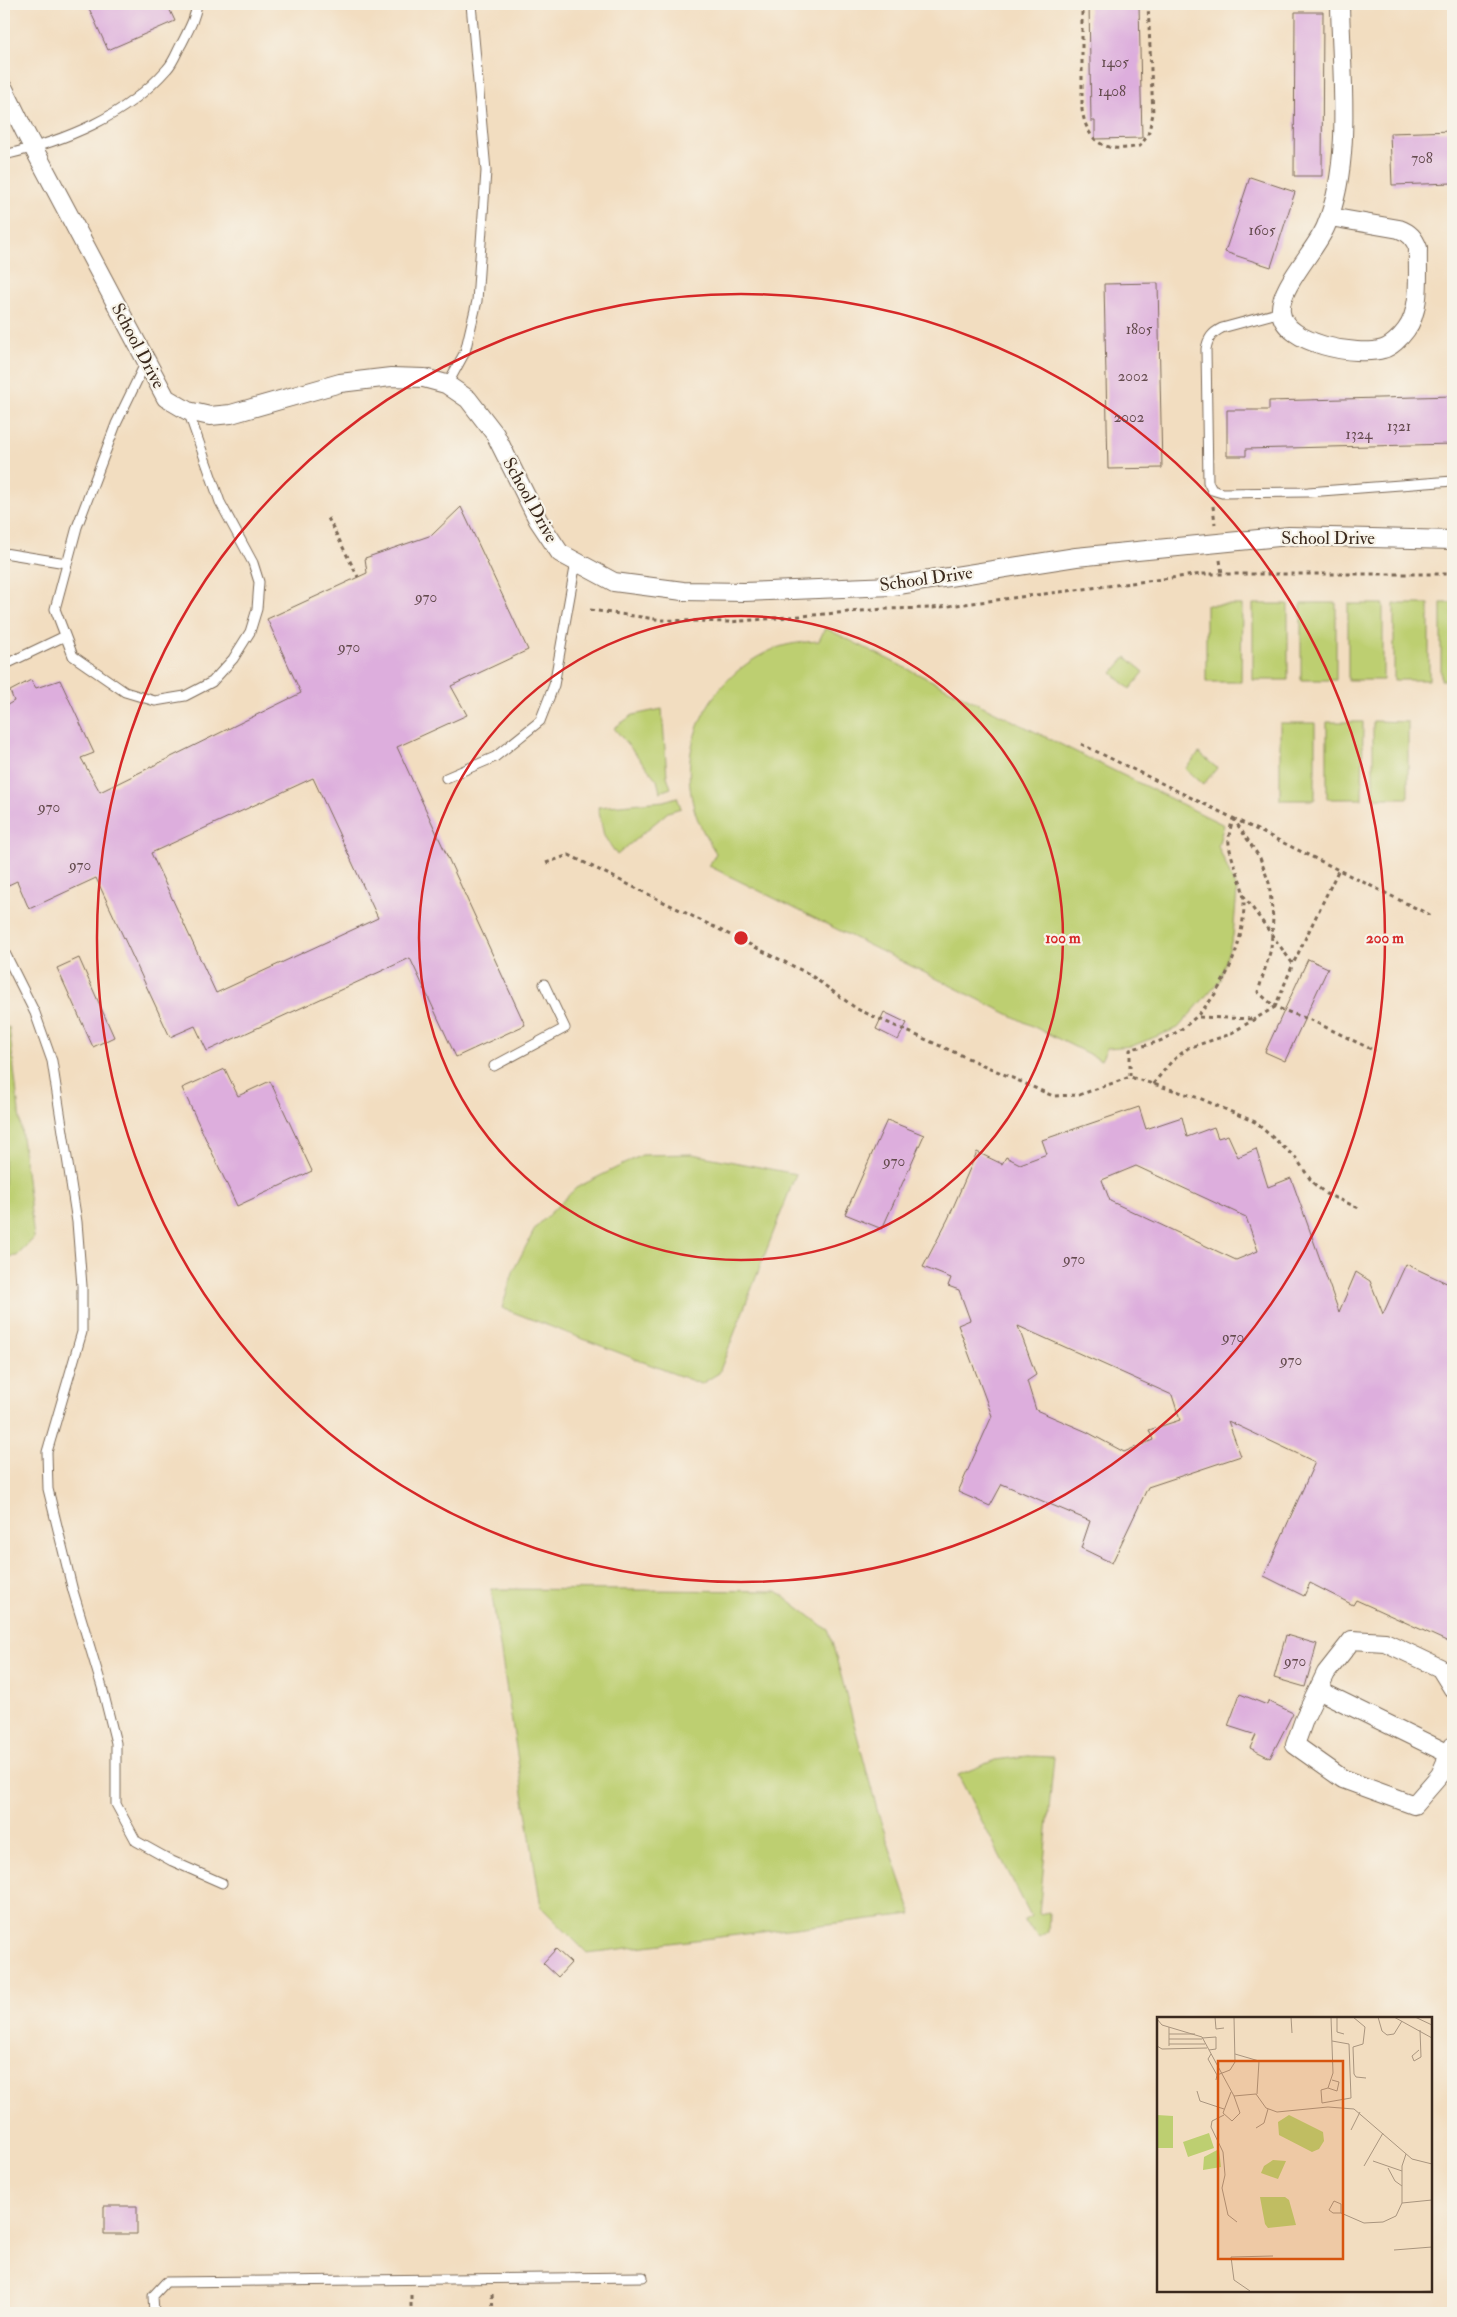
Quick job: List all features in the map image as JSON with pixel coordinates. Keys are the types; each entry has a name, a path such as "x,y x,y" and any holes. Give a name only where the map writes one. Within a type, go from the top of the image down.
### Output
{"street":[{"path":"1330,217 1399,229 1409,232 1415,240 1418,248 1416,298 1407,329 1385,349 1348,351 1330,348 1296,333 1288,327 1281,312 1284,295 1318,241 1330,217 1339,178 1343,145 1340,4"},
{"name":"School Drive","path":"4,88 166,398 188,411 210,416 231,414 340,383 391,377 424,378 447,385 468,399 495,434 538,520 560,554 614,582 683,591 744,592 892,586 1076,557 1289,536 1453,540"},
{"path":"1318,1690 1451,1750 1447,1779 1414,1805 1343,1779 1296,1745 1305,1717 1326,1672 1352,1640 1385,1642 1432,1664 1440,1668 1453,1689"}],"lane":[{"path":"4,155 34,148 100,122 135,100 169,68 196,16 197,4"},
{"path":"447,385 465,352 477,301 486,171 471,4"},
{"path":"1281,312 1222,328 1215,332 1208,340 1206,349 1208,482 1212,490 1222,493 1308,492 1453,481"},
{"path":"146,362 116,424 77,527 55,609 73,656 125,692 155,701 185,696 212,682 233,659 250,632 256,608 259,582 253,563 220,502 188,411"},
{"path":"4,553 66,563"},
{"path":"446,778 495,757 540,721 554,685 576,562"},
{"path":"4,665 65,636"},
{"path":"4,951 35,1013 52,1061 77,1222 82,1286 82,1332 47,1452 48,1489 73,1591 102,1687 116,1743 116,1804 136,1841 172,1861 222,1883"},
{"path":"494,1066 565,1028 544,984"},
{"path":"154,2313 153,2296 166,2282 643,2276"}],"path":[{"path":"1082,4 1082,110 1085,125 1096,142 1110,147 1126,149 1140,146 1148,135 1153,114 1148,4"},
{"path":"328,518 358,578"},
{"path":"590,610 663,620 729,622 885,609 933,608 1203,574 1453,574"},
{"path":"1081,744 1430,915"},
{"path":"1130,1077 1130,1050 1166,1038 1199,1017 1232,966 1244,903 1228,844 1233,818"},
{"path":"1233,818 1260,858 1269,883 1273,918 1271,949 1258,992 1275,1007 1313,1020 1375,1051"},
{"path":"546,863 569,855 809,974 857,1009 1053,1096 1079,1095 1130,1077 1199,1098 1256,1122 1296,1158 1312,1182 1326,1194 1359,1208"},
{"path":"1153,1084 1171,1062 1188,1048 1228,1035 1275,1007 1293,964 1338,870"},
{"path":"1243,894 1293,964"},
{"path":"1199,1017 1254,1019"}],"green space":[{"path":"1301,603 1336,603 1336,680 1301,680"},
{"path":"1441,603 1453,603 1453,680 1441,680"},
{"path":"1253,604 1288,604 1288,680 1253,680"},
{"path":"1348,604 1383,604 1383,680 1348,680"},
{"path":"1394,604 1429,604 1429,680 1394,680"},
{"path":"1206,605 1242,605 1241,682 1206,682"},
{"path":"825,628 1224,825 1218,846 1237,891 1233,936 1220,980 1178,1028 1132,1046 1107,1048 1101,1060 709,866 716,853 698,820 690,783 690,759 695,736 704,714 716,693 732,676 752,661 779,647 819,641"},
{"path":"1126,657 1144,672 1130,689 1112,673"},
{"path":"662,709 667,776 671,788 660,792 657,780 614,728 633,715"},
{"path":"1373,721 1408,722 1408,798 1373,798"},
{"path":"1327,722 1363,722 1362,799 1327,799"},
{"path":"1280,723 1315,723 1315,800 1280,800"},
{"path":"1199,753 1217,768 1203,785 1185,769"},
{"path":"677,797 681,808 668,812 617,855 604,836 598,807 664,801"},
{"path":"9,1027 34,1238 17,1256 4,1257 4,1028"},
{"path":"692,1154 796,1174 719,1373 701,1384 502,1308 514,1269 536,1227 576,1188 642,1155"},
{"path":"491,1589 777,1591 829,1631 878,1813 912,1914 587,1953 541,1907"},
{"path":"1027,1756 1054,1757 1039,1914 1049,1912 1048,1932 1040,1937 1023,1921 1031,1916 958,1775 995,1760"}],"building":[{"path":"87,4 167,4 175,21 108,50"},
{"path":"1089,4 1139,4 1142,138 1095,139 1095,121 1091,121"},
{"path":"1295,12 1323,12 1322,176 1294,176"},
{"path":"1453,131 1453,183 1392,185 1390,133"},
{"path":"1250,177 1295,192 1271,267 1225,252"},
{"path":"1158,283 1162,468 1108,469 1104,284"},
{"path":"1453,396 1453,444 1246,449 1246,456 1227,456 1227,410 1269,410 1269,401"},
{"path":"461,507 528,650 451,686 467,715 397,747 525,1025 456,1057 410,958 207,1051 195,1026 170,1037 96,878 29,909 17,881 4,887 4,707 14,701 10,691 31,680 36,688 60,680 94,753 81,758 100,792 301,693 267,619 367,573 365,558 432,535","holes":["313,778 378,918 216,993 151,853"]},
{"path":"79,958 114,1037 93,1047 57,968"},
{"path":"1308,959 1328,968 1285,1061 1265,1052"},
{"path":"884,1012 907,1023 898,1040 876,1029"},
{"path":"225,1069 238,1096 270,1081 312,1171 237,1206 182,1088"},
{"path":"1139,1107 1146,1129 1182,1117 1187,1137 1214,1127 1218,1138 1228,1135 1238,1157 1256,1149 1268,1187 1291,1178 1339,1312 1356,1272 1370,1281 1383,1314 1406,1264 1453,1286 1453,1644 1356,1600 1353,1605 1310,1583 1304,1596 1264,1576 1315,1462 1228,1421 1241,1456 1148,1487 1112,1563 1081,1548 1090,1521 1002,1484 990,1506 958,1492 992,1416 958,1325 970,1320 959,1290 948,1286 951,1278 923,1267 948,1219 977,1152 1002,1164 1006,1157 1020,1164 1047,1154 1042,1140","holes":["1136,1166 1246,1217 1258,1251 1236,1260 1110,1201 1102,1180","1018,1326 1172,1395 1180,1420 1149,1430 1153,1440 1124,1452 1087,1432 1036,1410 1027,1381 1036,1375"]},
{"path":"887,1120 924,1135 882,1229 845,1214"},
{"path":"1286,1635 1317,1644 1305,1687 1274,1678"},
{"path":"1240,1694 1267,1705 1268,1701 1293,1713 1270,1758 1250,1748 1256,1735 1228,1726"},
{"path":"556,1949 571,1963 558,1977 543,1963"},
{"path":"104,2206 137,2206 137,2234 104,2234"}]}
